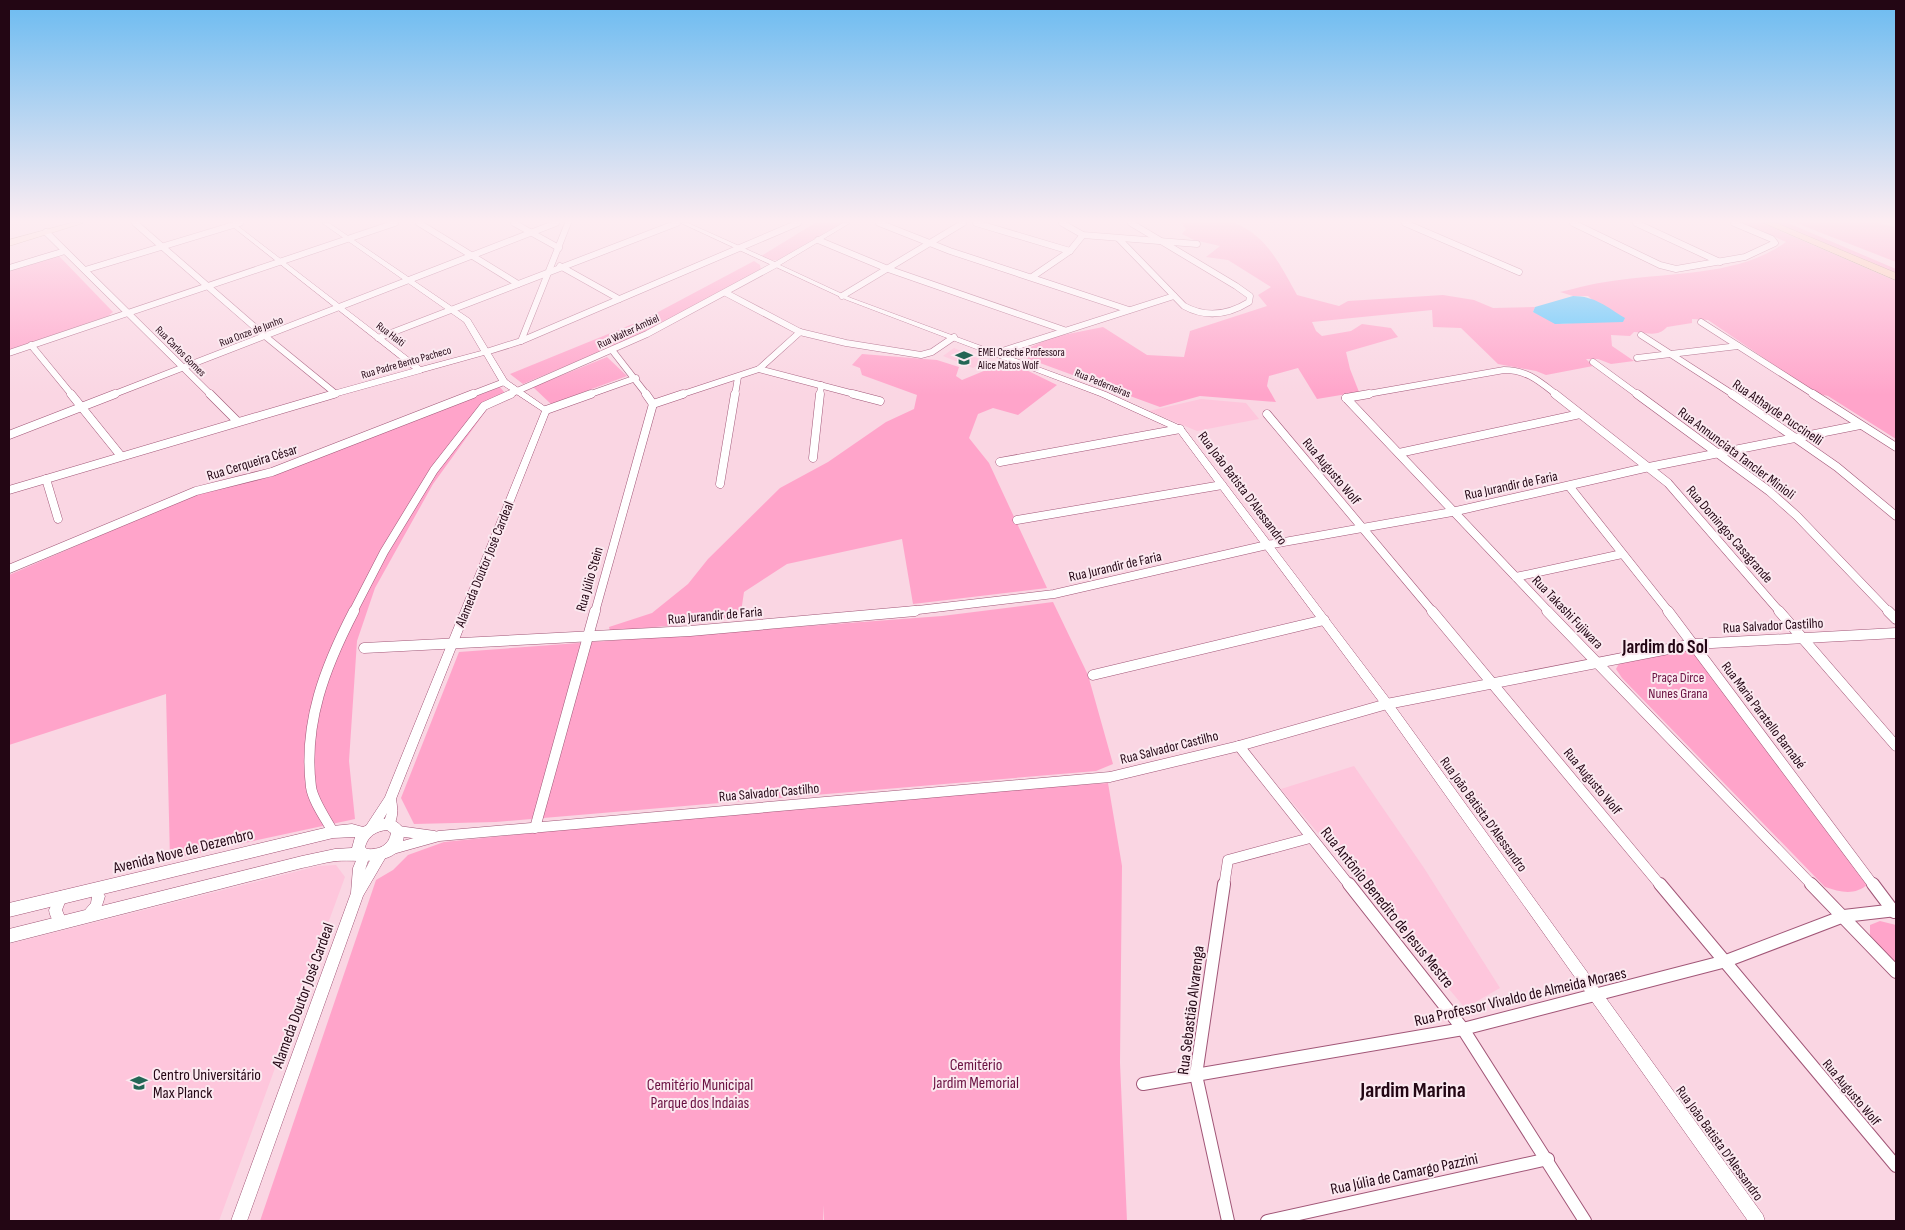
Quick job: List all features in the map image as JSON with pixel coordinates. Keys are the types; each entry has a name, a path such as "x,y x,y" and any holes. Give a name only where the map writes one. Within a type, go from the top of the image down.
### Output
{"main road":[{"name":"Avenida Nove de Dezembro","path":"9,910 333,832 393,828"},
{"path":"9,936 302,862 335,856 363,855 372,857 385,853 398,838 393,828"},
{"path":"363,855 358,847 368,831"}],"street":[{"name":"Rua Carlos Gomes","path":"95,280 237,421"},
{"path":"202,280 265,336 336,394"},
{"path":"9,353 226,280"},
{"name":"Rua Haiti","path":"304,280 420,370"},
{"path":"512,280 518,284"},
{"path":"378,338 527,280"},
{"path":"521,341 544,280"},
{"path":"585,280 619,299"},
{"name":"Rua Padre Bento Pacheco","path":"9,490 237,421 521,341 663,280"},
{"name":"Rua Walter Ambiel","path":"333,832 311,789 311,721 331,655 384,552 434,470 484,406 612,350 747,280"},
{"name":"Rua Pederneiras","path":"809,280 842,296 1103,394 1180,429"},
{"path":"842,296 869,280"},
{"path":"921,280 1064,330"},
{"path":"1042,280 1129,310"},
{"path":"1159,280 1184,306 1200,315 1211,315 1238,308 1249,302 1250,296 1225,280"},
{"path":"407,281 467,321 504,382 546,410 636,378"},
{"name":"Rua Onze de Junho","path":"9,435 407,281"},
{"path":"726,293 800,332 846,343 921,355 932,352 954,337"},
{"path":"996,353 1174,296"},
{"path":"1701,322 1896,447"},
{"path":"612,350 636,378 653,404 759,369 800,332"},
{"name":"Rua Athayde Puccinelli","path":"1641,335 1794,437 1864,488 1896,516"},
{"path":"31,345 121,456"},
{"path":"1637,358 1738,346"},
{"name":"Rua Annunciata Tancler Minioli","path":"1593,362 1720,454 1784,504 1896,618"},
{"path":"759,369 880,401"},
{"name":"Rua Takashi Fujiwara","path":"1517,370 1504,370 1346,398 1452,512 1896,972"},
{"name":"Rua Domingos Casagrande","path":"1517,370 1530,374 1668,483 1896,746"},
{"path":"720,484 738,377"},
{"name":"Rua Cerqueira César","path":"9,569 196,491 272,472 504,382"},
{"path":"813,458 821,385"},
{"name":"Rua Júlio Stein","path":"535,828 653,404"},
{"name":"Alameda Doutor José Cardeal","path":"368,831 390,798 546,410"},
{"name":"Rua Augusto Wolf","path":"1267,414 1896,1166"},
{"path":"1399,453 1580,414"},
{"name":"Rua Jurandir de Faria","path":"364,648 587,637 811,621 1054,594 1267,545 1452,512 1650,467 1860,425"},
{"path":"1000,462 1180,429"},
{"name":"Rua João Batista D'Alessandro","path":"1180,429 1387,704 1757,1221"},
{"path":"46,479 58,519"},
{"path":"1017,520 1222,485"},
{"name":"Rua Maria Paratello Barnabé","path":"1569,486 1694,644 1895,911"},
{"path":"1516,578 1622,554"},
{"path":"1092,675 1324,620"},
{"name":"Rua Salvador Castilho","path":"385,853 439,836 1110,777 1239,746 1387,704 1694,644 1896,633"},
{"name":"Rua Antônio Benedito de Jesus Mestre","path":"1239,746 1310,838 1464,1029 1548,1159 1585,1221"},
{"name":"Alameda Doutor José Cardeal","path":"390,798 393,828"},
{"name":"Rua Salvador Castilho","path":"393,828 439,836"},
{"name":"Rua Sebastião Alvarenga","path":"1228,1221 1196,1075 1228,860 1310,838"},
{"name":"Alameda Doutor José Cardeal","path":"239,1221 357,894 385,853"},
{"name":"Alameda Doutor José Cardeal","path":"357,894 359,868 363,855"},
{"path":"86,916 96,906 99,896 94,890"},
{"path":"61,897 56,906 56,915 61,922"},
{"name":"Rua Professor Vivaldo de Almeida Moraes","path":"1143,1084 1464,1029 1726,961 1844,916 1895,911"},
{"name":"Rua Júlia de Camargo Pazzini","path":"1267,1221 1548,1159"}],"shaded area":[{"name":"EMEI Creche Professora Alice Matos Wolf","path":"954,348 984,361 973,368 943,356"},
{"path":"1201,399 1246,403 1259,419 1197,431 1149,411"},
{"path":"1354,766 1424,868 1500,988 1465,1008 1281,789"},
{"name":"Centro Universitário Max Planck","path":"336,865 345,877 219,1221 9,1221 9,944 318,866"}],"green space":[{"path":"9,280 83,280 113,312 108,316 9,350"},
{"path":"718,280 742,280 652,330 523,384 510,374 645,319"},
{"path":"1260,280 1289,280 1297,295 1339,306 1348,301 1443,295 1474,300 1493,308 1535,307 1533,312 1562,324 1615,322 1588,296 1573,296 1560,292 1617,280 1895,280 1896,439 1828,396 1815,393 1708,320 1692,319 1692,323 1667,327 1652,334 1634,332 1630,336 1611,335 1612,346 1634,361 1611,364 1598,359 1586,359 1593,366 1546,375 1536,371 1498,364 1461,328 1433,327 1432,310 1312,322 1316,331 1322,336 1351,331 1362,324 1391,328 1398,337 1346,352 1359,392 1317,399 1298,368 1269,376 1267,386 1276,402 1200,396 1160,407 1015,354 1053,337 1103,327 1147,355 1184,357 1190,331 1267,306 1258,295 1271,287"},
{"path":"862,354 937,360 959,367 956,376 962,380 1008,361 1057,385 1018,415 993,408 978,414 969,438 989,463 1047,588 913,604 902,539 787,564 744,592 741,612 713,622 610,631 609,627 652,613 688,584 708,559 780,488 828,462 886,422 914,409 917,395 862,375 860,368 852,365"},
{"path":"607,357 627,376 551,404 533,387"},
{"path":"500,387 508,397 490,405 433,484 375,588 357,641 349,761 355,819 170,859 166,694 9,745 9,575 194,495 270,477"},
{"path":"1053,602 1088,675 1113,764 1096,771 496,822 414,824 401,798 459,652 942,616"},
{"name":"Praça Dirce Nunes Grana","path":"1686,650 1695,654 1868,884 1863,888 1847,892 1825,887 1622,678 1616,669 1620,662"},
{"path":"1108,783 1122,866 1120,1063 1127,1221 824,1221 824,1205 823,1221 260,1221 376,880 393,870 408,855 444,842 844,801"},
{"path":"1880,921 1896,925 1896,966 1870,935 1870,925"}],"water":[{"path":"1573,296 1594,300 1625,318 1623,322 1555,324 1533,312 1535,307"}],"place":[{"name":"EMEI Creche Professora Alice Matos Wolf","path":"964,358"},
{"name":"Centro Universitário Max Planck","path":"139,1083"}],"district":[{"name":"Jardim do Sol","path":"1665,646"},
{"name":"Jardim Marina","path":"1413,1089"}],"park label":[{"name":"Cemitério Jardim Memorial","path":"976,1073"},
{"name":"Cemitério Municipal Parque dos Indaias","path":"700,1093"}]}
